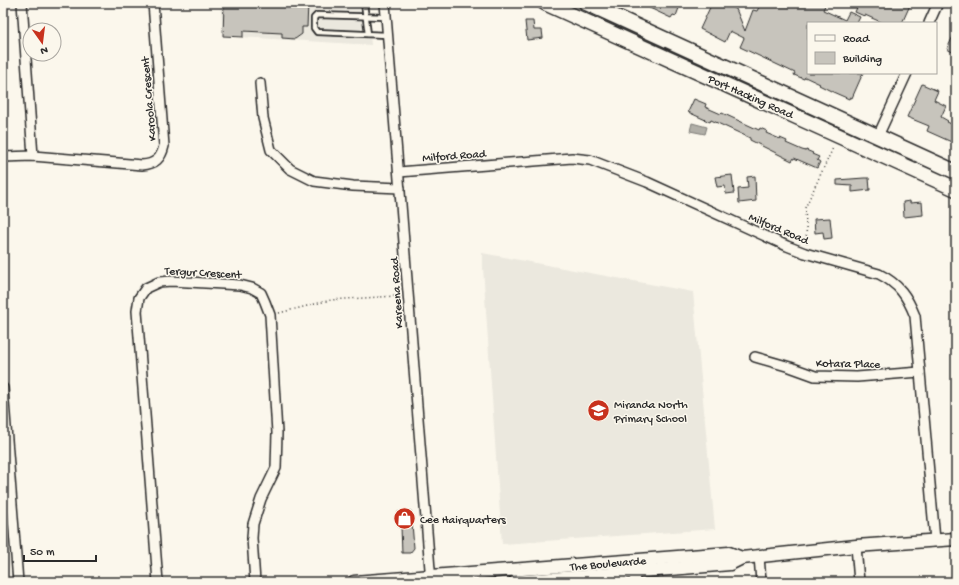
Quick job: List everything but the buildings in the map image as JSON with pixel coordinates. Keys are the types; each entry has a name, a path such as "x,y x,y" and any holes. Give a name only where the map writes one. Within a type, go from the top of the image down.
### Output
{"main road":[{"name":"Port Hacking Road","path":"545,3 956,189"},
{"name":"Port Hacking Road","path":"586,3 956,172"},
{"path":"873,151 878,136"},
{"name":"The Boulevarde","path":"515,582 634,572 729,553 742,558 856,546 956,539"},
{"name":"The Boulevarde","path":"354,582 634,572"}],"street":[{"path":"3,157 33,156 22,3"},
{"name":"Karoola Crescent","path":"33,156 142,165 157,161 162,154 164,146 153,3"},
{"name":"Kareena Road","path":"385,3 431,579"},
{"path":"929,22 938,3"},
{"path":"878,136 907,74"},
{"path":"260,83 263,118 271,150 290,170 314,181 353,186 400,188"},
{"name":"Milford Road","path":"399,172 572,158 590,160 647,182 805,253 878,274 886,278 897,286 907,298 915,316 935,540"},
{"name":"Tergur Crescent","path":"158,582 137,311 139,298 146,288 159,282 171,281 240,285 252,288 261,293 266,302 270,316 277,433 276,468 261,499 253,524 252,538 255,582"},
{"name":"Kotara Place","path":"754,357 815,376 857,377 920,372"},
{"path":"3,388 18,582"},
{"path":"856,546 859,582"},
{"path":"759,556 761,582"}],"lane":[{"path":"364,3 368,34"},
{"path":"386,17 318,15 314,18 314,28 317,32 387,35"}],"path":[{"path":"805,253 808,244 805,208 833,148"},
{"path":"270,316 331,300 396,296"}],"shaded area":[{"path":"220,3 367,3 371,45 223,36"},
{"path":"599,19 865,141 598,20"},
{"path":"692,123 707,127 705,134 690,131"},
{"name":"Miranda North Primary School","path":"482,253 693,292 715,529 502,544"}],"place":[{"name":"Miranda North Primary School","path":"598,411"},
{"name":"Cee Hairquarters","path":"405,519"}]}
